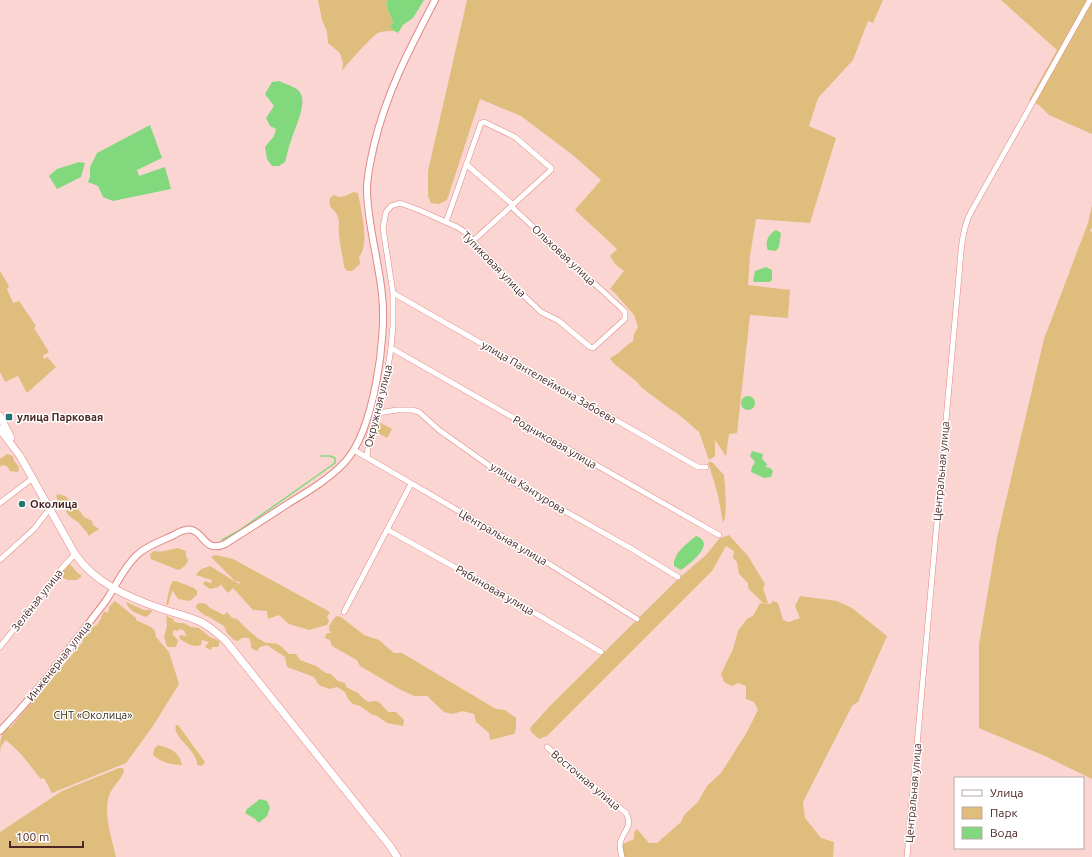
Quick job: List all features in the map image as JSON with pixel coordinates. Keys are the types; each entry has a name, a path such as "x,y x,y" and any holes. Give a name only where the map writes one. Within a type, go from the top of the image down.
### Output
{"main road":[{"path":"0,416 20,456 75,554 90,572 113,588 142,602 202,622 225,640 397,857"},
{"path":"0,429 20,456"}],"street":[{"path":"354,450 370,406 382,350 383,296 368,205 368,171 391,88 411,45 435,0"},
{"name":"Центральная улица","path":"907,857 959,275 966,221 1090,0"},
{"path":"446,222 480,123 482,122 513,135 551,168 549,172 513,206 474,240"},
{"name":"Ольховая улица","path":"466,164 511,203 514,209 625,312 624,319 593,348"},
{"name":"Тупиковая улица","path":"386,212 391,206 400,203 460,229 474,240 516,288 541,312 559,321 585,344 593,348"},
{"name":"Окружная улица","path":"367,457 369,436 378,413 385,387 393,325 393,293 382,228 386,212"},
{"name":"улица Пантелеймона Забоева","path":"393,293 698,467 706,467"},
{"name":"Родниковая улица","path":"391,348 719,536"},
{"name":"улица Кантурова","path":"378,413 397,410 412,410 419,412 439,430 508,479 632,549 678,577"},
{"name":"Центральная улица","path":"354,450 543,560 637,619"},
{"name":"Инженерная улица","path":"0,731 50,675 109,596 128,565 139,553 186,530 192,530 208,544 220,546 225,544 318,485 341,465 354,450"},
{"path":"0,503 33,478"},
{"path":"344,612 411,484"},
{"path":"0,560 34,529 50,508"},
{"name":"Рябиновая улица","path":"388,530 501,593 601,652"},
{"name":"Зелёная улица","path":"0,647 62,568 75,554"},
{"name":"Восточная улица","path":"547,747 626,813 629,822 628,828 620,842 622,857"}],"green space":[{"path":"318,0 388,0 386,4 393,23 390,26 394,31 382,32 375,35 342,71 343,63 340,53 328,43 327,31 322,20"},
{"path":"467,0 883,0 873,23 868,21 853,60 818,98 809,126 836,138 810,223 756,219 750,256 748,285 790,290 788,318 750,315 737,433 729,434 726,456 715,440 715,456 709,460 699,432 677,413 642,388 636,381 613,363 610,358 633,341 634,334 638,327 634,315 610,289 624,271 616,265 610,256 617,249 575,210 601,180 574,156 521,116 480,99 447,200 439,204 431,203 428,196 428,171"},
{"path":"1001,0 1092,0 1092,134 1049,115 1039,105 1029,100 1057,50"},
{"path":"353,192 358,193 363,217 364,243 359,257 360,264 352,271 347,271 344,267 340,244 339,219 330,205 330,198 334,195 341,197 346,196"},
{"path":"1092,205 1092,227 1090,231 1092,232 1092,779 1045,756 979,728 979,644 997,538 1044,339 1088,223"},
{"path":"0,271 9,286 7,289 13,303 19,301 36,326 34,328 49,352 43,356 44,359 47,357 56,367 27,393 18,376 5,382 0,372"},
{"path":"377,421 392,429 387,438 373,430"},
{"path":"7,454 13,456 14,461 19,467 18,472 10,471 7,466 2,465 0,467 0,459"},
{"path":"708,462 712,462 724,475 726,507 725,519 723,523 718,495"},
{"path":"58,494 65,496 76,506 84,517 92,521 93,525 99,529 88,536 79,523 68,515 66,510 58,501 56,496"},
{"path":"729,535 748,556 765,584 763,588 768,603 763,603 748,588 748,583 739,574 737,562 733,558 734,551 726,546 712,571 547,736 539,739 531,732 530,728 550,706 678,579 706,555 719,539"},
{"path":"178,548 186,551 188,560 184,566 178,570 151,559 150,554 154,551 164,551"},
{"path":"215,555 233,559 330,612 327,617 329,621 327,625 309,630 289,624 279,615 268,619 267,611 253,610 233,588 228,593 220,584 219,587 210,589 203,584 205,581 211,583 212,580 196,575 201,569 210,566 239,584 240,582 235,581 211,557"},
{"path":"67,562 81,575 81,577 77,580 68,580 63,578 60,572"},
{"path":"173,581 194,588 197,591 197,595 190,601 178,599 173,591 168,605 166,605 170,586"},
{"path":"800,596 837,601 852,608 887,636 858,702 852,706 803,802 805,818 821,838 834,842 833,857 623,857 621,851 623,844 634,839 634,832 637,829 649,843 657,843 681,822 684,815 698,802 707,786 721,773 747,732 758,710 754,702 746,699 746,686 738,683 732,686 724,682 721,674 733,649 738,631 747,619 753,616 760,603 770,604 773,601 778,603 783,620 789,622 800,618 795,606"},
{"name":"СНТ «Околица»","path":"115,601 136,618 136,620 151,627 155,631 156,637 169,652 179,684 153,726 126,763 52,793 44,778 41,779 21,754 6,740 1,746 0,752 1,738 4,732 9,727 10,728 83,642 82,639 88,635 90,629 98,624 104,611 107,613 109,607"},
{"path":"126,602 144,610 151,610 152,612 146,617 143,616 131,609"},
{"path":"197,604 206,604 210,608 224,615 227,612 232,618 237,619 260,640 267,643 277,644 289,654 296,654 300,660 316,666 326,673 331,674 338,681 345,683 346,687 358,693 365,700 369,702 379,702 388,712 396,712 404,720 403,726 387,723 360,706 353,704 348,699 345,692 337,687 330,689 321,686 314,677 287,667 285,657 267,645 260,647 257,651 251,648 249,638 242,638 238,641 234,640 227,633 224,626 204,615 196,608"},
{"path":"166,616 174,619 173,621 178,623 184,623 191,627 199,628 210,637 220,642 218,647 212,647 211,650 205,647 209,642 202,640 201,645 190,645 180,639 179,636 181,635 187,636 184,631 180,629 178,631 173,630 173,635 178,640 176,647 167,647 164,637 167,626"},
{"path":"336,616 341,617 364,635 379,640 394,653 402,653 496,709 505,710 516,718 516,729 514,734 490,740 489,733 476,722 474,714 463,711 452,714 444,712 427,696 414,696 360,666 357,660 332,646 330,640 325,638 326,634 332,632 329,631 329,626"},
{"path":"176,725 178,725 205,762 202,766 197,765 193,754 177,734"},
{"path":"158,745 174,751 179,757 182,765 166,763 153,755 154,749"},
{"path":"119,768 123,768 124,772 110,793 107,803 109,826 116,857 0,857 0,832 62,791"}],"water":[{"path":"388,0 424,0 413,18 403,25 398,33 390,26 393,23 386,4"},
{"path":"279,81 292,86 299,91 302,96 302,108 285,162 279,166 272,166 267,159 265,147 274,136 276,129 270,126 266,118 274,106 265,94 272,82"},
{"path":"150,125 162,158 137,170 139,176 165,167 171,189 113,201 103,197 98,186 88,182 90,177 90,167 97,153"},
{"path":"79,162 85,163 81,177 57,189 49,176 57,169"},
{"path":"776,230 781,233 779,247 776,251 768,250 768,238 771,233"},
{"path":"766,267 772,270 772,279 770,282 754,282 755,271"},
{"path":"748,396 753,398 755,403 753,408 748,410 743,408 741,403 743,398"},
{"path":"752,451 763,454 762,459 767,464 766,467 773,471 771,477 764,478 751,472 755,462 750,456"},
{"path":"696,536 702,539 704,543 700,553 681,570 674,566 674,561 677,554"},
{"path":"260,799 267,801 270,808 267,816 258,822 245,813 247,809"}],"waterway":[{"path":"222,540 240,530 335,463 335,458 330,456 321,456"}],"place":[{"name":"улица Парковая","path":"9,417"},
{"name":"Околица","path":"22,504"}]}
